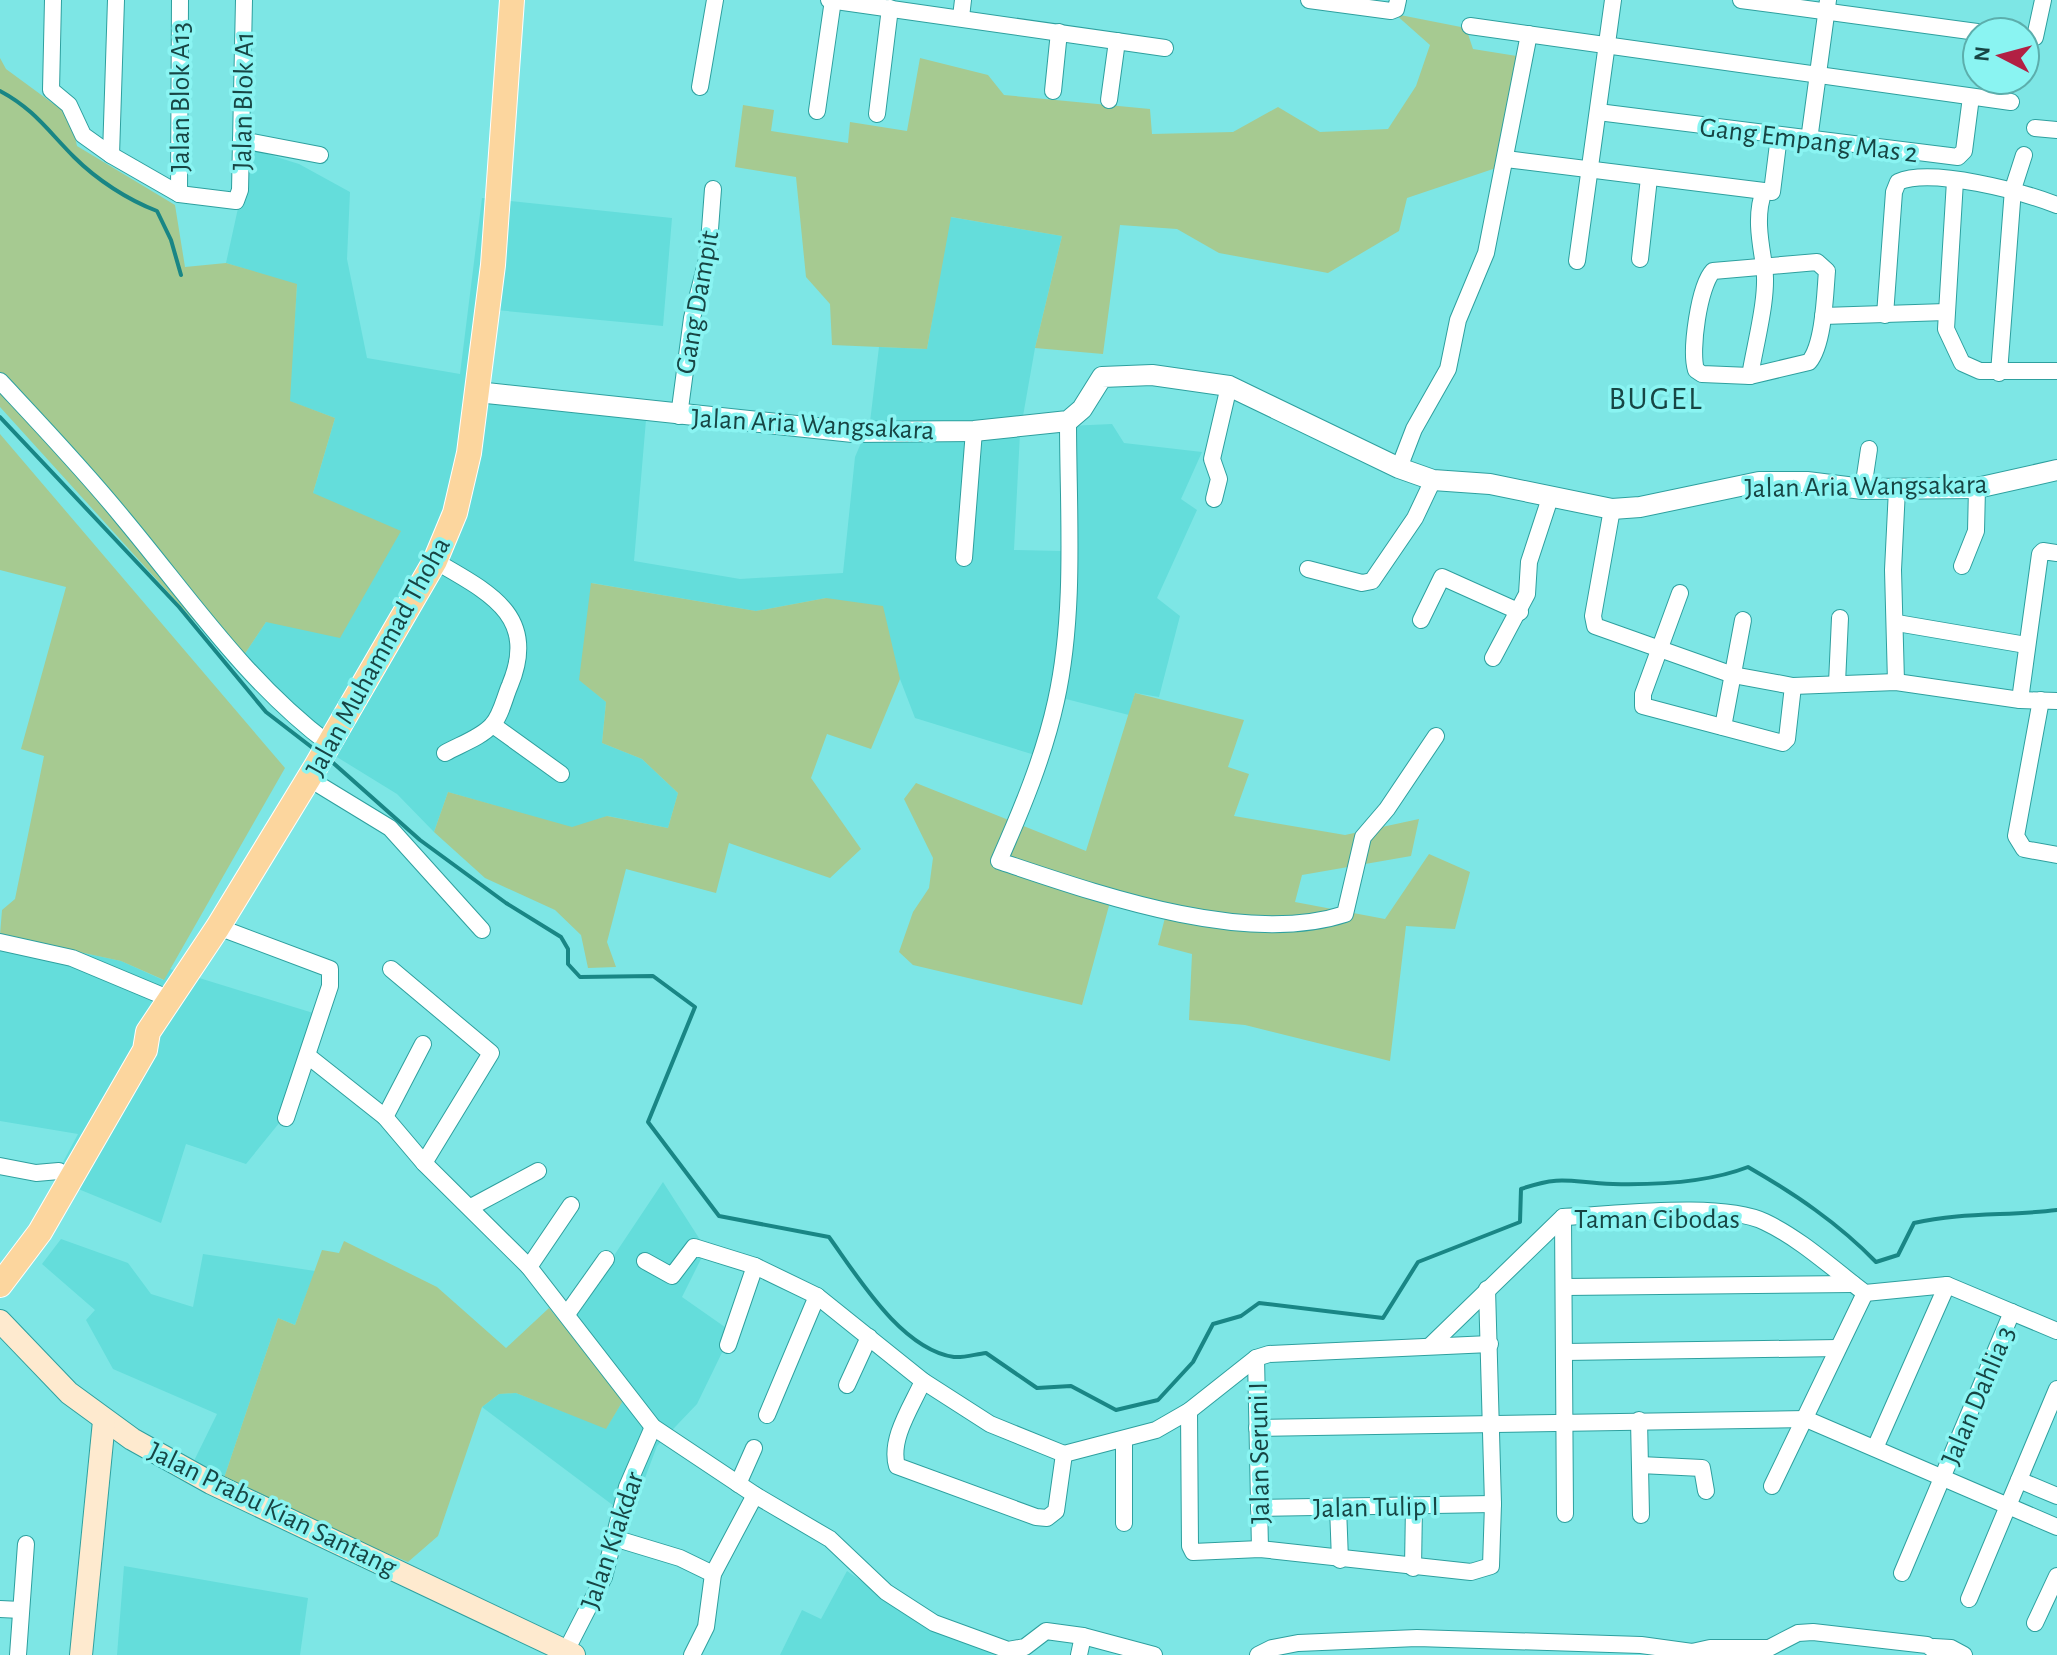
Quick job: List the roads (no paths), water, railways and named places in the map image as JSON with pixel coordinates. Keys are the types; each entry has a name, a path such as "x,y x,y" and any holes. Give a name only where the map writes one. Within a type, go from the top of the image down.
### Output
{"main road":[{"name":"Jalan Muhammad Thoha","path":"0,1285 145,1050 148,1032 218,927 327,747 435,561 455,513 477,392 496,229 512,0"},
{"name":"Jalan Muhammad Thoha","path":"0,1259 34,1228 59,1171 134,1040 148,1032"},
{"name":"Jalan Prabu Kian Santang","path":"0,1321 69,1393 104,1421 211,1483 566,1653"},
{"path":"81,1655 104,1421"}],"street":[{"path":"53,0 51,90 69,105 83,135 179,194"},
{"path":"111,155 116,0"},
{"name":"Jalan Blok A13","path":"179,194 180,0"},
{"name":"Jalan Blok A1","path":"179,194 236,201 240,190 244,0"},
{"path":"700,87 715,0"},
{"path":"817,111 831,0 1165,48"},
{"path":"961,17 963,0"},
{"path":"1309,0 1396,5"},
{"path":"1577,261 1613,0"},
{"path":"1741,0 1828,6 1961,29"},
{"path":"1809,140 1828,6"},
{"path":"877,114 890,8"},
{"path":"1470,26 2011,102"},
{"path":"1053,91 1059,32"},
{"path":"1399,468 1414,429 1448,369 1458,320 1486,253 1529,34"},
{"path":"1109,100 1117,41"},
{"name":"Gang Empang Mas 2","path":"1598,112 1958,157 1964,151 1971,97"},
{"path":"2035,128 2057,130"},
{"path":"1506,159 1772,192 1779,136"},
{"path":"241,140 320,155"},
{"path":"1999,373 2013,189 2024,155"},
{"path":"1640,259 1649,178"},
{"path":"1885,315 1895,187 1898,182 1915,178 2013,189 2057,205"},
{"path":"1955,181 1946,329 1962,363 1980,371 1999,373 2057,371"},
{"name":"Gang Dampit","path":"679,416 692,318 708,256 713,189"},
{"path":"1750,376 1764,265 1759,241 1764,191"},
{"path":"1824,264 1827,271 1823,316 1815,354 1809,362 1750,376 1702,374 1694,364 1693,348 1708,276 1719,269 1824,264"},
{"path":"1823,316 1946,312"},
{"name":"Jalan Aria Wangsakara","path":"477,392 679,416 853,432 974,431 1068,421 1082,409 1102,377 1152,375 1229,386 1399,468 1433,480 1490,484 1612,509 1640,507 1759,482 1807,482 1863,489 1977,488 2057,470"},
{"path":"0,381 124,518 256,679 327,747"},
{"path":"1214,499 1219,479 1212,459 1229,386"},
{"path":"1068,421 1066,625 1057,700 1029,792 999,861 1111,896 1232,924 1329,920 1345,914 1363,837 1387,809 1436,736"},
{"path":"964,558 974,431"},
{"path":"1863,489 1869,449"},
{"path":"1308,569 1362,583 1372,581 1407,531 1433,480"},
{"path":"1962,566 1976,531 1977,488"},
{"path":"1896,682 1897,623 1893,570 1897,489"},
{"path":"1493,658 1527,594 1529,562 1550,498"},
{"path":"1612,509 1594,624 1733,675 1793,686 1896,682 2020,700 2049,700 2016,836 2024,849 2057,855"},
{"path":"2020,700 2040,554 2043,551 2057,553"},
{"path":"435,561 482,589 514,623 521,641 515,671 493,725 445,753"},
{"path":"1421,620 1442,577 1520,612"},
{"path":"1680,593 1643,694 1643,706 1783,743 1787,739 1793,686"},
{"path":"1837,683 1840,618"},
{"path":"1723,727 1743,620"},
{"path":"1897,623 2026,645"},
{"path":"493,725 561,774"},
{"path":"309,777 390,828 482,930"},
{"path":"218,927 330,969 330,986 286,1118"},
{"path":"0,942 72,958 170,999"},
{"path":"391,969 491,1053 424,1163"},
{"path":"385,1117 423,1044"},
{"path":"308,1056 385,1117 424,1163 529,1267 653,1427 755,1495 830,1539 886,1592 934,1623 1008,1650 1025,1647 1046,1631 1083,1636 1154,1655"},
{"path":"0,1166 36,1173 59,1171"},
{"path":"471,1207 538,1171"},
{"path":"529,1267 571,1205"},
{"name":"Taman Cibodas","path":"1431,1345 1563,1217 1725,1212 1744,1215 1786,1233 1859,1288"},
{"path":"1563,1217 1565,1514"},
{"path":"645,1261 675,1276 694,1247 755,1266 817,1296 923,1381 990,1424 1064,1454 1124,1441 1156,1430 1189,1411 1256,1358 1269,1354 1490,1344"},
{"path":"567,1314 606,1259"},
{"path":"728,1345 755,1266"},
{"path":"1565,1287 1859,1288 1947,1285 2057,1331"},
{"path":"1875,1448 1947,1285"},
{"path":"1772,1486 1838,1348 1859,1288"},
{"path":"1189,1411 1190,1546 1193,1552 1260,1549 1471,1572 1491,1566 1492,1423 1487,1289"},
{"path":"767,1415 817,1296"},
{"name":"Jalan Dahlia 3","path":"1902,1573 2012,1312"},
{"path":"847,1385 869,1337"},
{"path":"1565,1352 1838,1348"},
{"name":"Jalan Seruni I","path":"1256,1358 1260,1549"},
{"path":"923,1381 898,1437 893,1454 897,1466 1036,1517 1047,1518 1056,1511 1064,1454"},
{"path":"1969,1599 2019,1480 2052,1413 2057,1389"},
{"path":"1257,1428 1806,1419 2057,1527"},
{"path":"1639,1420 1641,1515"},
{"name":"Jalan Kiakdar","path":"566,1653 604,1577 627,1487 653,1427"},
{"path":"1124,1441 1124,1523"},
{"path":"738,1484 754,1448"},
{"path":"1640,1465 1702,1468 1706,1491"},
{"path":"2019,1480 2057,1496"},
{"path":"692,1655 706,1627 713,1574 755,1495"},
{"name":"Jalan Tulip I","path":"1259,1508 1493,1504"},
{"path":"1413,1568 1414,1506"},
{"path":"1338,1507 1340,1560"},
{"path":"614,1538 680,1558 713,1574"},
{"path":"18,1655 26,1544"},
{"path":"2035,1623 2057,1576"},
{"path":"0,1609 21,1610"},
{"path":"1258,1655 1272,1648 1298,1643 1417,1638 1641,1645 1691,1654 1710,1648 1769,1648 1798,1633 1813,1632 1938,1651 1951,1648 1964,1655"},
{"path":"1079,1655 1083,1636"}],"waterway":[{"path":"0,91 32,113 93,174 124,195 157,211 171,240 181,275"},
{"path":"0,417 179,607 266,712 314,749"},
{"path":"331,761 420,840 506,903 561,937 568,949 568,964 580,977 653,976 695,1007 648,1122 719,1216 829,1237 882,1309 916,1340 954,1357 986,1353 1037,1388 1071,1386 1116,1410 1158,1400 1193,1362 1213,1324 1241,1316 1259,1303 1383,1318 1418,1262 1520,1222 1521,1189 1548,1182 1664,1183 1716,1177 1748,1167 1815,1210 1847,1234 1876,1262 1898,1255 1914,1223 1949,1217 2057,1210"}],"district":[{"name":"BUGEL","path":"1656,398"}]}
